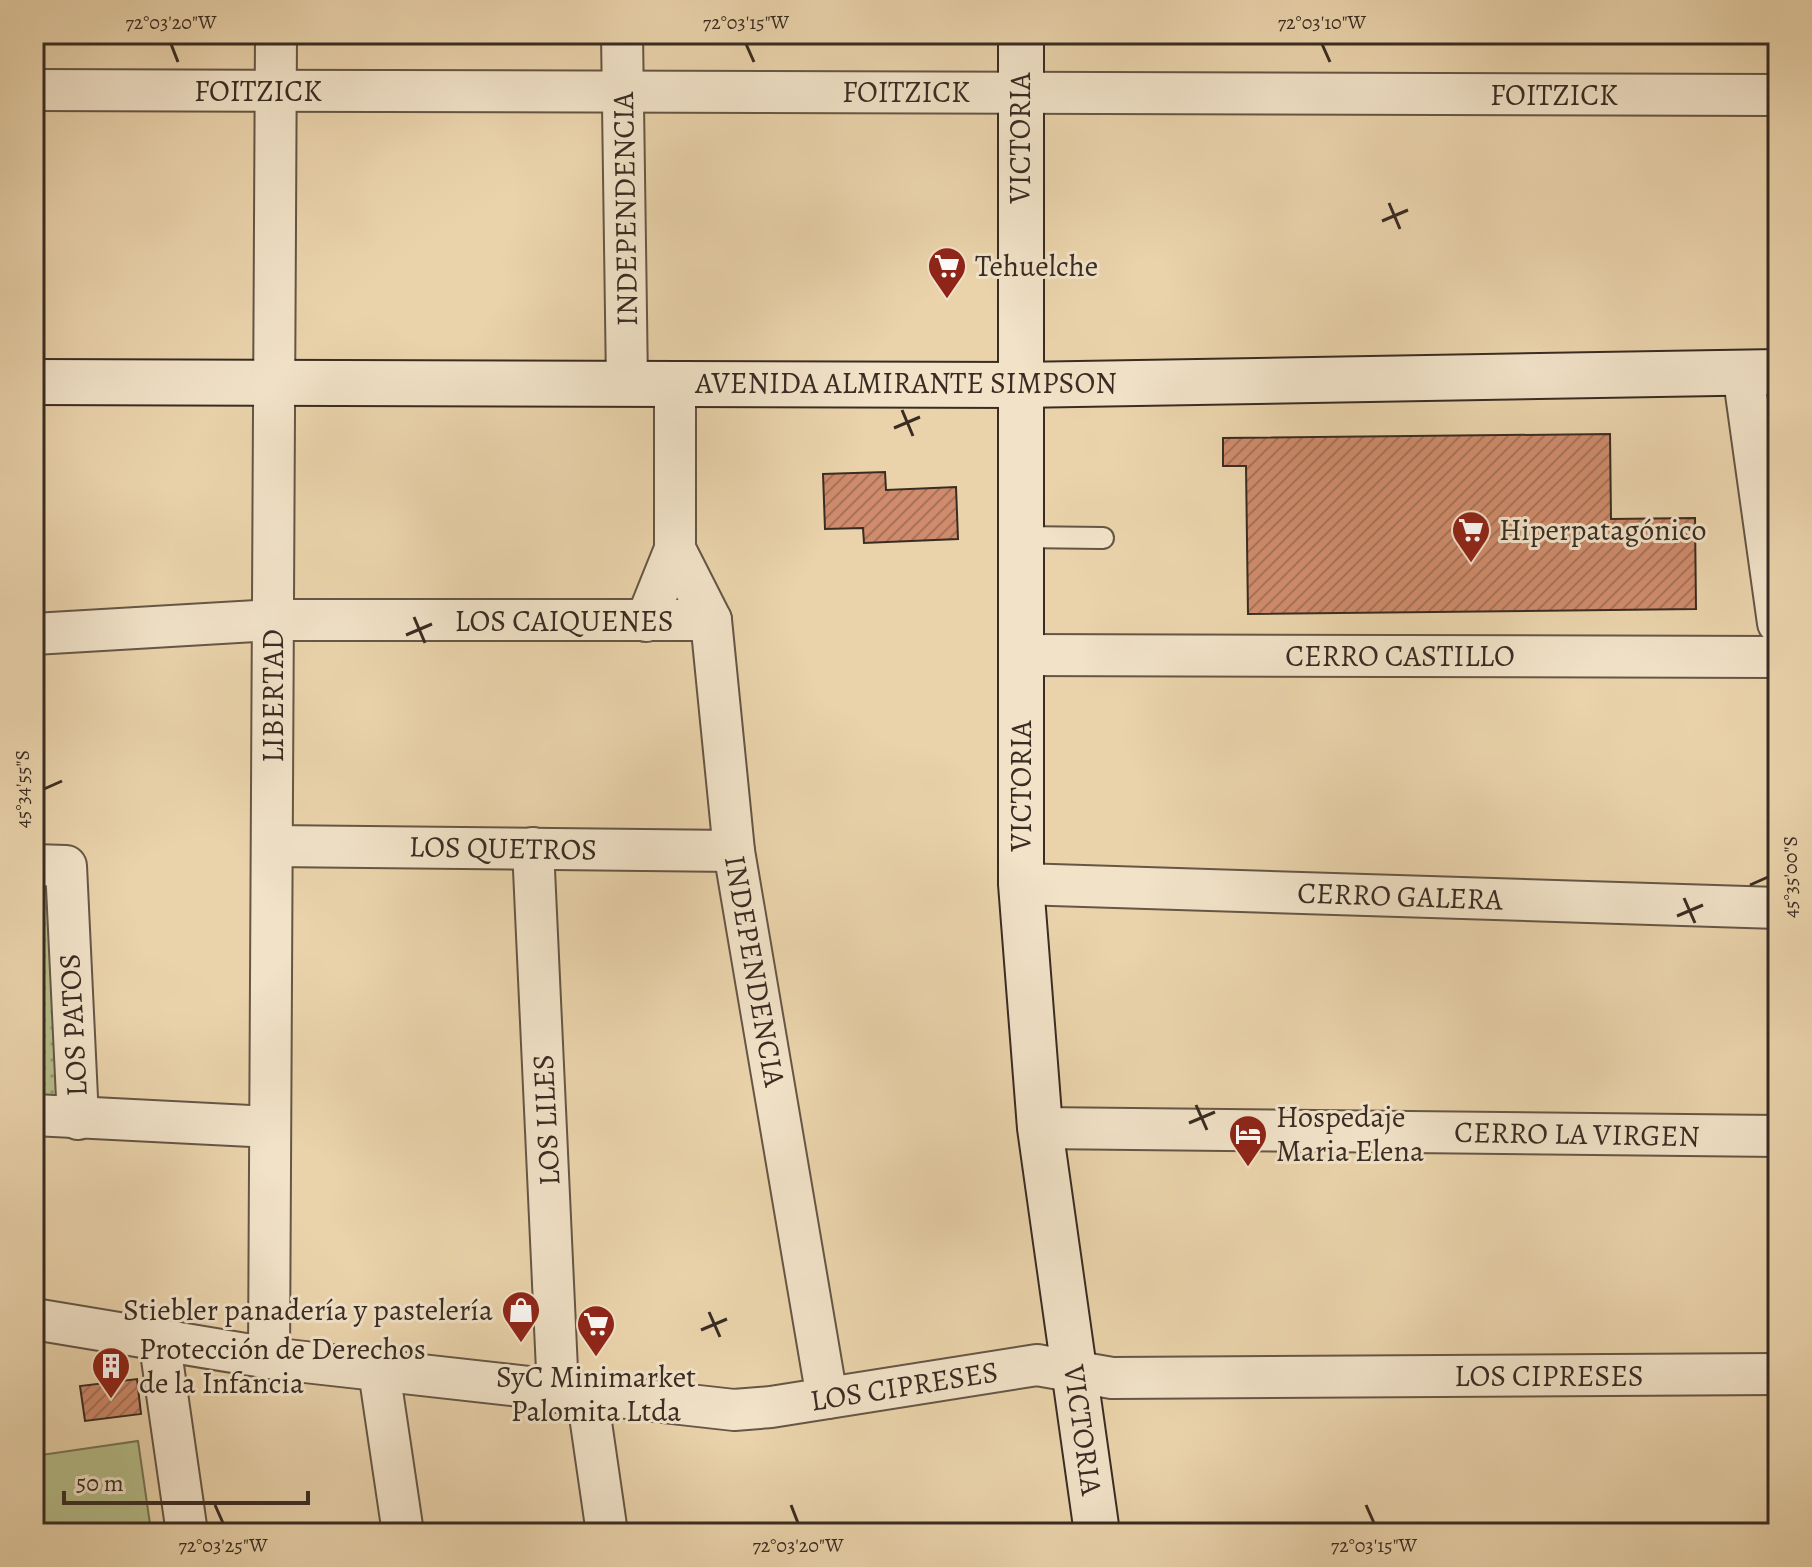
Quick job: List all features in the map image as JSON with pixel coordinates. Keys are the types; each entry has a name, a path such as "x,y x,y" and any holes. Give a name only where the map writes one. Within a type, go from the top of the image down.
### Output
{"street":[{"name":"LIBERTAD","path":"269,1358 276,34"},
{"name":"INDEPENDENCIA","path":"622,34 627,384"},
{"name":"VICTORIA","path":"1021,34 1018,385 1021,884 1040,1128 1097,1533"},
{"name":"FOITZICK","path":"34,90 1778,95"},
{"name":"AVENIDA ALMIRANTE SIMPSON","path":"34,382 1018,385 1760,372"},
{"path":"1760,372 1778,623"},
{"name":"INDEPENDENCIA","path":"646,621 675,549 675,384"},
{"name":"INDEPENDENCIA","path":"675,549 711,620 734,851 827,1398"},
{"name":"LOS CAIQUENES","path":"34,634 273,620 711,620"},
{"name":"CERRO CASTILLO","path":"1022,655 1778,657"},
{"name":"LOS QUETROS","path":"272,846 734,851"},
{"name":"LOS LILES","path":"533,848 573,1394 607,1533"},
{"name":"LOS PATOS","path":"34,865 66,866 78,1119"},
{"name":"CERRO GALERA","path":"1021,884 1778,908"},
{"name":"LOS PATOS","path":"34,1115 270,1127"},
{"name":"CERRO LA VIRGEN","path":"1040,1128 1778,1136"},
{"name":"LOS CIPRESES","path":"34,1319 269,1358 734,1410 1037,1365 1112,1378 1778,1374"},
{"path":"159,1338 187,1533"},
{"path":"379,1371 403,1533"}],"lane":[{"path":"1021,537 1103,538"}],"green space":[{"path":"34,885 53,887 61,1104 34,1101"},
{"path":"138,1441 150,1524 90,1533 34,1533 34,1456"}],"building":[{"name":"Hiperpatagónico","path":"1610,434 1611,519 1695,518 1696,609 1248,614 1246,466 1223,466 1223,438"},
{"path":"885,472 886,490 956,487 958,539 864,543 863,528 825,529 823,474"},
{"name":"Protección de Derechos de la Infancia","path":"137,1379 141,1414 85,1421 80,1386"}],"place":[{"name":"Tehuelche","path":"947,300"},
{"name":"Hiperpatagónico","path":"1471,564"},
{"name":"Hospedaje Maria Elena","path":"1248,1168"},
{"name":"Stiebler panadería y pastelería","path":"521,1344"},
{"name":"SyC Minimarket Palomita Ltda","path":"596,1358"},
{"name":"Protección de Derechos de la Infancia","path":"111,1400"}]}
